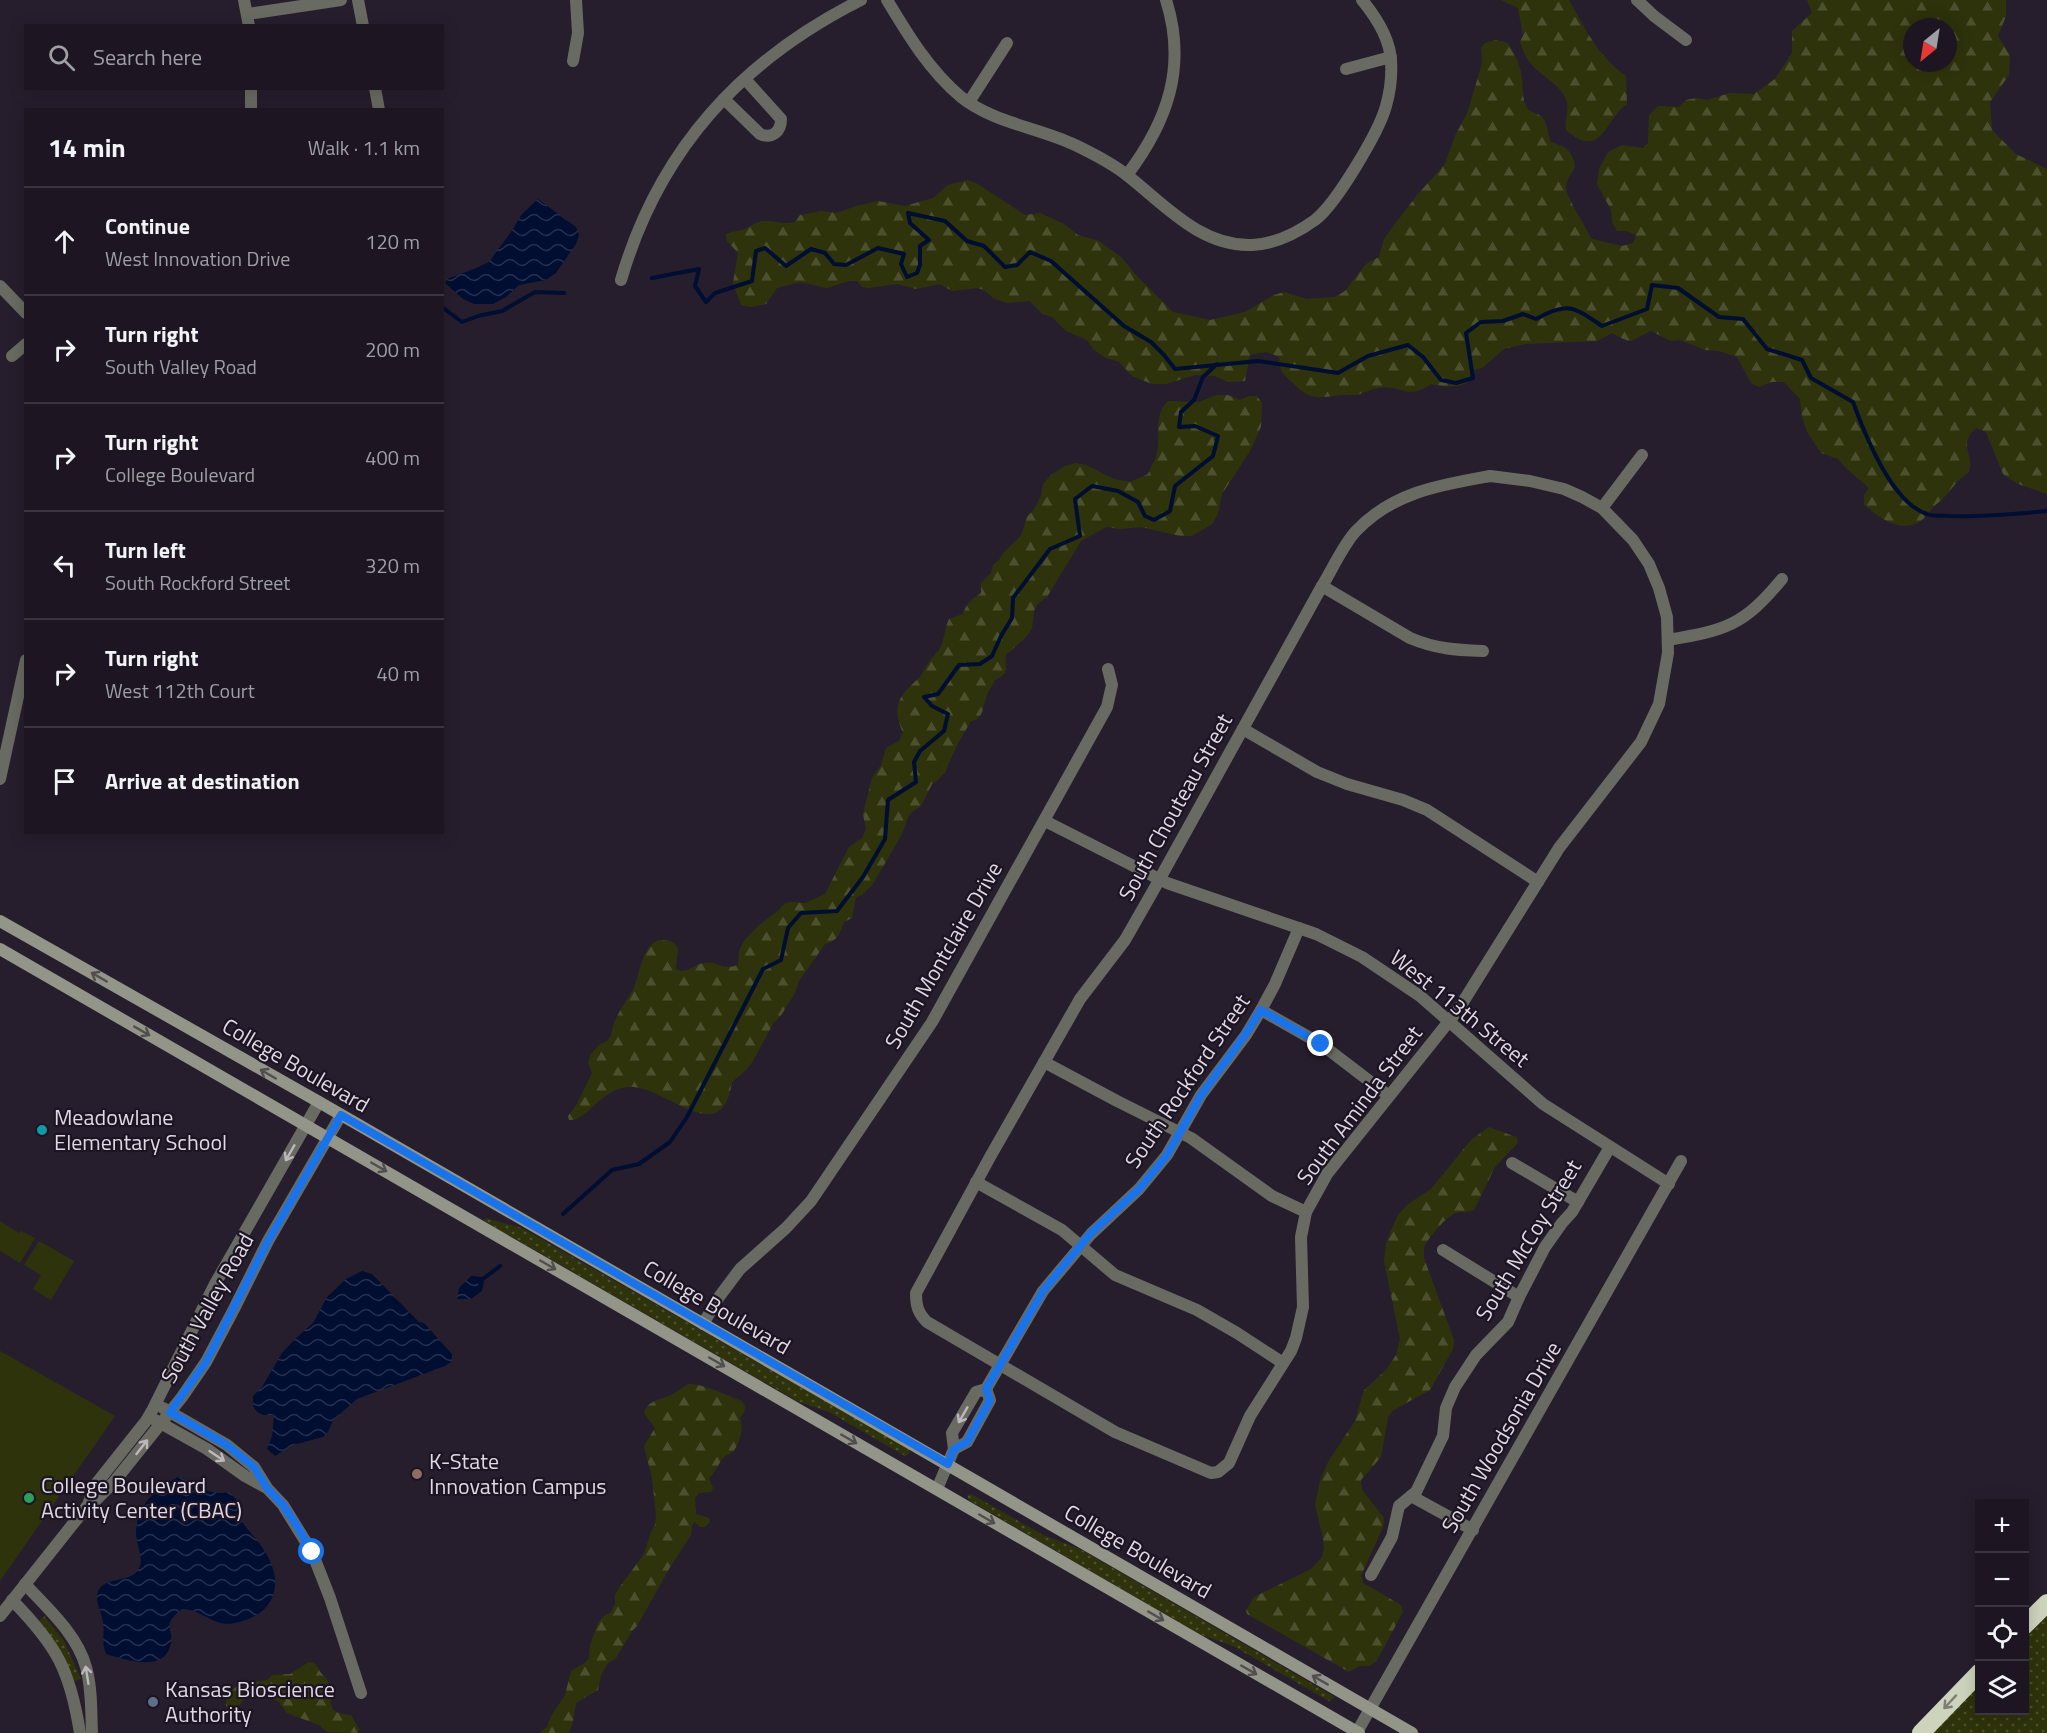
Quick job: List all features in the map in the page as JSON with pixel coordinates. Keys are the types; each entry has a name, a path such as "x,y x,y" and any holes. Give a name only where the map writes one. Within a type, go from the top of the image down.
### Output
{"highway":[{"path":"2029,1622 2047,1603"},
{"path":"1921,1733 1975,1677"}],"main road":[{"name":"College Boulevard","path":"0,921 319,1102 1412,1733"},
{"path":"0,949 1358,1732"}],"street":[{"path":"244,0 248,20 341,0"},
{"path":"358,0 363,24"},
{"path":"573,61 578,33 576,0"},
{"path":"621,280 630,249 665,174 691,136 724,99 790,41 861,0"},
{"path":"887,0 921,56 942,79 969,102 1003,120 1072,144 1127,175 1181,220 1210,238 1252,245 1276,240 1315,220 1331,205 1380,123 1389,92 1391,57 1381,27 1362,0"},
{"path":"1127,175 1160,123 1172,86 1175,41 1166,0"},
{"path":"1637,0 1686,40"},
{"path":"969,102 1007,43"},
{"path":"1346,69 1391,57"},
{"path":"724,99 760,134 773,135 781,125 781,119 745,79"},
{"path":"250,108 251,90"},
{"path":"375,90 379,108"},
{"path":"0,286 24,311"},
{"path":"12,356 24,346"},
{"path":"1602,508 1642,455"},
{"name":"South Chouteau Street","path":"1000,1364 927,1322 919,1315 916,1293 1080,999 1125,940 1322,586 1355,532 1383,508 1422,489 1490,476 1530,481 1564,489 1602,508 1633,540 1649,564"},
{"name":"South Aminda Street","path":"1000,1364 1115,1432 1211,1473 1218,1472 1228,1463 1250,1416 1296,1338 1303,1307 1301,1237 1306,1212 1327,1174 1448,1022 1559,848 1641,742 1659,704 1668,653 1667,617 1649,564"},
{"path":"1668,640 1713,632 1744,618 1765,600 1782,579"},
{"path":"1322,586 1424,644 1446,650 1483,651"},
{"path":"0,779 24,669"},
{"name":"South Montclaire Drive","path":"703,1324 718,1297 740,1269 786,1228 811,1201 932,1022 1107,707 1112,685 1107,669"},
{"path":"1243,729 1330,778 1403,800 1427,810 1538,882"},
{"name":"West 113th Street","path":"1045,821 1160,879 1299,928 1362,957 1420,996 1543,1104 1668,1184"},
{"name":"South Rockford Street","path":"937,1489 954,1449 952,1433 976,1392 986,1389 1043,1291 1090,1234 1149,1178 1167,1155 1201,1095 1261,1010 1299,928"},
{"path":"1261,1010 1321,1044 1389,1096"},
{"path":"1044,1062 1195,1140 1272,1196 1306,1212"},
{"name":"South Valley Road","path":"0,1616 88,1505 96,1484 149,1416 215,1284 319,1102"},
{"name":"South Valley Road","path":"88,1505 114,1482 170,1412 206,1362 268,1241 341,1115"},
{"name":"South McCoy Street","path":"1371,1575 1392,1537 1399,1506 1420,1484 1443,1437 1446,1408 1455,1387 1476,1355 1508,1322 1545,1247 1572,1212 1610,1147"},
{"name":"South Woodsonia Drive","path":"1358,1732 1681,1161"},
{"path":"1512,1163 1578,1202"},
{"path":"976,1182 1062,1230 1115,1275 1197,1310 1283,1363"},
{"path":"1443,1250 1519,1297"},
{"path":"155,1403 227,1445 254,1467 267,1488 283,1505 312,1552 330,1598 361,1693"},
{"path":"149,1416 207,1449 245,1476 267,1488"},
{"path":"1411,1496 1473,1530"},
{"path":"25,1584 58,1620 75,1643 86,1667 92,1733"},
{"path":"12,1600 45,1637 62,1664 75,1701 80,1733"}],"green space":[{"path":"1501,0 1569,0 1600,51 1626,76 1627,104 1595,140 1587,141 1578,138 1566,130 1567,101 1565,97 1558,87 1527,59 1520,42 1523,35 1518,8"},
{"path":"1807,0 2006,0 2006,16 1998,36 2010,55 2009,75 1990,102 1992,130 2016,154 2047,169 2047,494 2018,484 2003,474 1986,432 1976,428 1970,434 1967,445 1970,465 1967,473 1922,520 1907,526 1891,523 1864,505 1864,495 1869,488 1838,459 1821,453 1807,432 1800,399 1784,382 1771,382 1759,387 1751,383 1737,357 1719,351 1705,350 1680,340 1671,341 1651,331 1632,341 1612,333 1597,341 1525,344 1504,349 1482,368 1474,370 1467,383 1458,386 1431,384 1423,389 1410,392 1386,387 1375,388 1357,395 1316,397 1300,390 1283,373 1279,357 1266,352 1250,355 1245,381 1228,382 1215,376 1195,375 1166,384 1152,384 1132,376 1119,362 1106,358 1094,350 1087,340 1066,331 1052,317 1042,314 1030,301 1007,303 976,288 952,291 940,284 916,289 897,284 869,288 862,287 857,281 849,281 827,288 800,282 777,288 766,304 750,307 741,305 733,283 738,253 727,241 726,234 760,222 795,222 800,215 821,211 837,213 878,201 905,206 933,198 948,185 968,180 1025,215 1040,213 1064,224 1078,235 1099,241 1121,257 1173,312 1210,320 1245,312 1274,295 1284,292 1307,299 1335,297 1345,291 1366,264 1379,257 1384,239 1418,194 1445,164 1455,136 1468,111 1482,63 1481,48 1485,43 1496,40 1508,43 1517,59 1527,108 1543,118 1551,142 1564,148 1572,156 1575,166 1566,188 1592,239 1622,246 1633,243 1636,235 1626,231 1617,231 1612,222 1611,210 1597,184 1599,169 1608,152 1622,145 1643,148 1648,143 1649,115 1658,106 1679,107 1686,100 1697,98 1707,100 1730,93 1754,94 1775,79 1792,53 1792,31 1812,13"},
{"path":"1217,395 1228,395 1240,400 1249,396 1257,396 1262,403 1261,427 1250,451 1222,494 1218,514 1212,524 1192,536 1180,536 1141,527 1120,529 1106,527 1081,541 1047,597 1037,604 1032,628 1027,636 1006,655 1004,675 995,680 982,712 978,718 971,721 945,772 932,784 921,806 908,817 902,834 873,884 862,895 856,897 852,918 844,922 836,938 825,944 799,981 795,993 780,1017 774,1022 753,1061 732,1082 726,1102 717,1112 706,1114 692,1111 647,1090 633,1087 622,1088 604,1097 576,1119 569,1120 568,1116 577,1104 592,1073 588,1062 591,1054 611,1036 616,1017 633,990 650,946 662,940 675,944 678,948 676,969 680,971 708,962 732,967 738,965 739,951 744,941 784,904 805,903 825,894 849,847 862,838 866,829 863,814 872,778 881,765 886,748 899,741 903,733 898,715 902,696 921,676 939,650 949,619 963,614 970,602 981,593 981,583 991,573 993,565 1021,536 1027,517 1041,496 1043,484 1051,475 1065,466 1076,463 1086,465 1114,479 1130,482 1148,474 1158,450 1160,414 1168,401 1199,402"},
{"path":"1489,1127 1516,1137 1517,1144 1495,1167 1474,1210 1456,1213 1448,1218 1433,1233 1424,1248 1424,1258 1454,1340 1453,1349 1430,1390 1392,1411 1388,1417 1381,1457 1361,1480 1362,1490 1384,1518 1383,1527 1361,1576 1363,1583 1401,1605 1403,1612 1376,1662 1369,1666 1359,1666 1349,1672 1247,1614 1246,1611 1254,1597 1311,1569 1322,1557 1323,1538 1315,1505 1320,1481 1328,1462 1355,1421 1364,1390 1386,1370 1396,1355 1400,1339 1384,1261 1391,1230 1398,1215 1407,1205 1431,1189 1471,1140"},
{"path":"485,1218 522,1228 909,1449 909,1453 905,1456 829,1412 799,1402 484,1221"},
{"path":"0,1221 19,1233 21,1231 35,1238 20,1263 0,1251"},
{"path":"39,1241 74,1261 51,1300 33,1289 41,1275 24,1265"},
{"name":"College Boulevard Activity Center (CBAC)","path":"0,1351 115,1416 0,1581"},
{"path":"688,1384 715,1390 742,1401 745,1406 740,1418 741,1430 737,1446 723,1458 709,1478 713,1488 711,1492 699,1493 695,1498 696,1514 709,1518 710,1522 705,1527 700,1527 695,1522 692,1525 691,1535 637,1626 616,1658 608,1663 601,1675 598,1690 576,1703 569,1733 539,1733 547,1727 551,1716 565,1695 571,1671 589,1658 590,1645 598,1623 611,1612 615,1604 615,1595 644,1554 655,1525 652,1478 644,1446 655,1428 644,1413 651,1403 671,1395"},
{"path":"971,1494 1043,1535 1080,1549 1334,1698 1329,1701 1233,1646 1199,1634 969,1500 967,1495"},
{"path":"2047,1612 2047,1733 1930,1733 1975,1686 1975,1715 2029,1715 2029,1631"},
{"path":"44,1616 64,1641 81,1679 74,1681 63,1654 39,1621"},
{"path":"309,1662 316,1664 328,1681 332,1708 341,1714 351,1715 359,1729 357,1733 327,1732 319,1725 287,1713 278,1701 258,1695 247,1696 236,1709 231,1710 226,1707 226,1696 235,1688 267,1680 273,1675 290,1674"}],"water":[{"path":"538,199 576,227 579,235 576,244 556,273 546,280 519,285 506,297 493,304 474,304 463,299 445,283 447,279 489,262 522,214"},
{"path":"362,1271 372,1274 419,1322 424,1323 452,1354 452,1361 445,1366 357,1399 333,1420 323,1437 293,1445 275,1456 267,1449 272,1436 274,1415 263,1415 257,1412 253,1406 253,1396 262,1387 282,1353 313,1323 327,1297 346,1279"},
{"path":"471,1276 482,1277 484,1283 482,1291 471,1299 457,1299 459,1288"},
{"path":"178,1477 207,1491 229,1492 236,1499 236,1507 241,1520 260,1544 271,1563 275,1586 273,1596 260,1613 249,1619 228,1624 182,1609 171,1620 170,1647 166,1655 159,1660 132,1661 106,1654 103,1622 97,1600 98,1591 108,1582 136,1572 141,1562 136,1533 139,1514 155,1492"}],"waterway":[{"path":"652,278 699,269 695,286 706,302 715,293 752,281 756,251 765,248 786,266 811,249 825,253 834,264 846,265 878,248 904,254 901,264 907,277 917,273 920,265 920,246 929,240 910,223 908,213 945,221 967,241 984,246 1005,267 1017,265 1030,252 1051,261 1124,326 1151,342 1175,369 1258,361 1338,373 1368,356 1408,345 1423,357 1441,380 1456,383 1473,378 1466,333 1481,322 1503,321 1523,314 1536,319 1564,308 1584,314 1602,326 1647,309 1652,285 1678,288 1719,317 1743,319 1767,349 1802,360 1811,378 1853,402 1881,466 1902,496 1914,507 1936,516 1987,516 2047,511"},
{"path":"444,308 462,322 502,311 535,292 564,293"},
{"path":"563,1214 612,1170 639,1164 670,1142 687,1117 763,969 781,960 788,928 801,913 837,911 863,877 885,839 888,800 916,782 914,762 920,751 944,731 948,714 932,706 924,697 938,694 959,665 980,664 992,656 1012,618 1013,598 1050,549 1080,536 1075,499 1092,486 1118,491 1138,502 1145,516 1154,520 1170,511 1175,486 1213,456 1218,436 1195,426 1179,427 1181,412 1194,400 1203,377 1217,364"},
{"path":"479,1282 500,1266"}],"place":[{"name":"Meadowlane Elementary School","path":"42,1130"},
{"name":"K-State Innovation Campus","path":"417,1474"},
{"name":"College Boulevard Activity Center (CBAC)","path":"29,1498"},
{"name":"Kansas Bioscience Authority","path":"153,1702"}],"route":[{"path":"312,1552 283,1505 267,1488 254,1467 227,1445 170,1412 206,1362 268,1241 341,1115 948,1464 954,1449 967,1442 990,1400 986,1389 1043,1291 1090,1234 1139,1189 1167,1155 1201,1095 1261,1010 1321,1044"}]}
